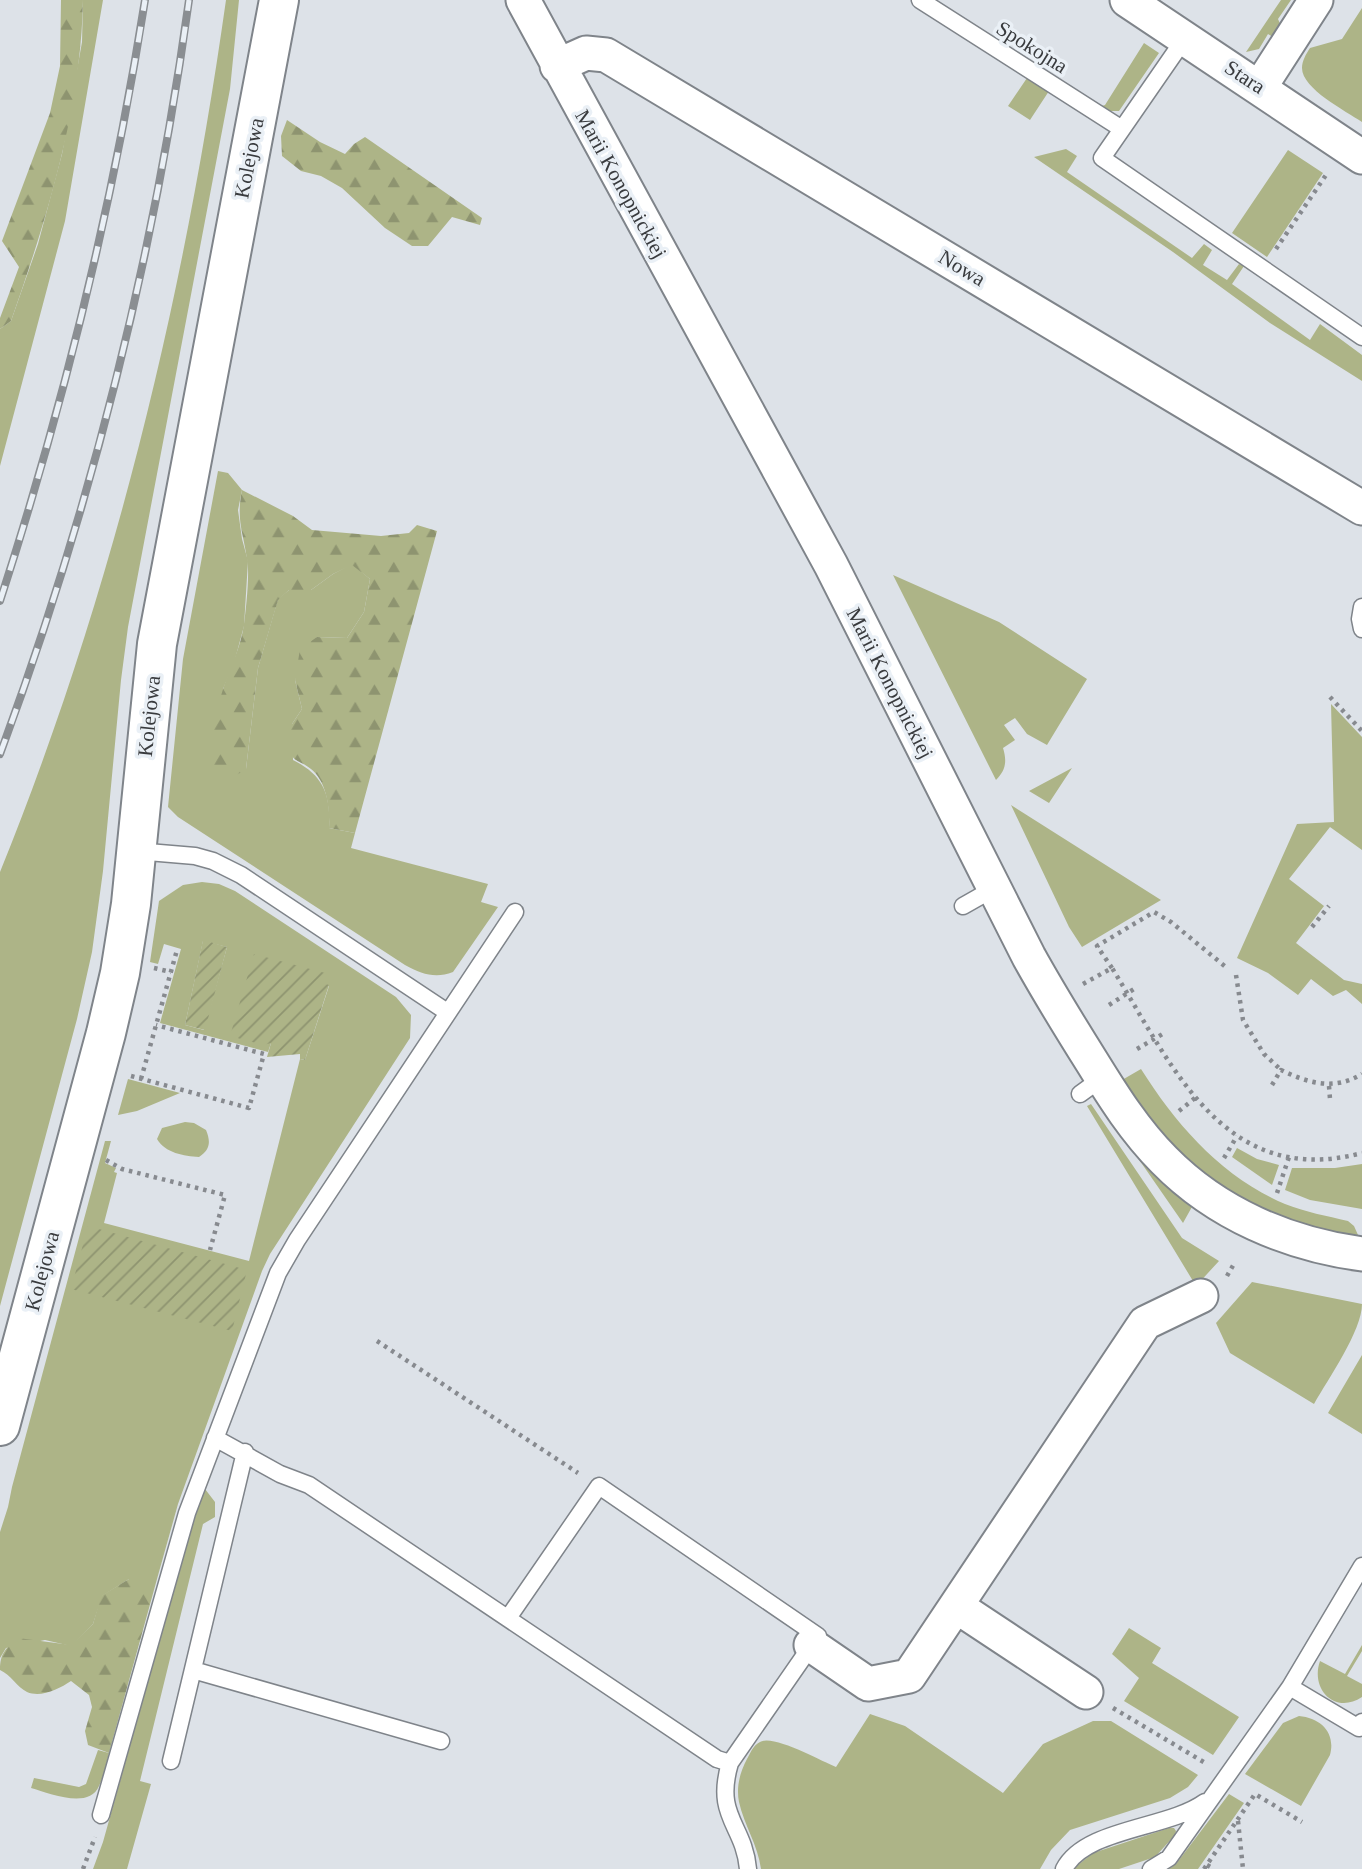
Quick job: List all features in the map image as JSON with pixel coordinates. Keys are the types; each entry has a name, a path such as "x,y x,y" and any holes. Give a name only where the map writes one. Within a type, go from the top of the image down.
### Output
{"street":[{"name":"Kolejowa","path":"0,1426 113,1003 125,943 157,644 279,0"},
{"name":"Marii Konopnickiej","path":"523,0 831,565 993,889 1053,1001 1091,1086 1180,1175 1201,1192 1248,1221 1276,1234 1316,1246 1362,1254"},
{"name":"Stara","path":"1127,0 1362,157"},
{"path":"1260,87 1316,0"},
{"name":"Nowa","path":"557,66 576,55 606,55 1362,508"},
{"path":"811,1645 868,1684 909,1676 1145,1323 1201,1296"},
{"path":"956,1606 1086,1692"}],"lane":[{"name":"Spokojna","path":"920,0 1122,129"},
{"path":"1185,38 1102,158 1362,337"},
{"path":"1362,607 1362,629"},
{"path":"136,851 194,856 223,866 253,883 447,1012"},
{"path":"963,906 993,889"},
{"path":"101,1815 187,1513 270,1292 286,1257 515,912"},
{"path":"215,1438 245,1452 280,1474 309,1485 718,1759 730,1763"},
{"path":"171,1761 245,1452"},
{"path":"508,1618 599,1486 818,1636 730,1763 724,1781 730,1821 746,1857 748,1869"},
{"path":"1150,1869 1168,1858 1290,1687 1362,1566"},
{"path":"193,1670 441,1741"},
{"path":"1290,1687 1361,1725"},
{"path":"1064,1869 1069,1860 1093,1843 1184,1813 1213,1797"}],"path":[{"path":"1263,268 1328,171"},
{"path":"1330,697 1362,731"},
{"path":"1312,928 1329,906"},
{"path":"1227,968 1171,922 1154,912 1097,946 1195,1098 1212,1117 1237,1136 1289,1157 1335,1158 1362,1153"},
{"path":"141,1079 177,950"},
{"path":"157,968 170,972"},
{"path":"1053,1001 1112,968"},
{"path":"1236,975 1243,1020 1264,1054 1281,1070 1295,1077 1329,1085 1340,1084 1362,1074"},
{"path":"1109,1005 1134,989"},
{"path":"128,1075 249,1108 264,1054 156,1025"},
{"path":"1136,1049 1166,1032"},
{"path":"1272,1085 1281,1070"},
{"path":"1329,1085 1330,1099"},
{"path":"1179,1111 1195,1098"},
{"path":"1224,1158 1237,1136"},
{"path":"1276,1194 1289,1157"},
{"path":"106,1160 122,1169 225,1195 211,1250"},
{"path":"377,1341 580,1474"},
{"path":"1086,1692 1211,1766"},
{"path":"1214,1869 1205,1867 1255,1794 1303,1822"},
{"path":"83,1869 101,1815"},
{"path":"1238,1820 1243,1869"}],"green space":[{"path":"61,0 83,0 81,41 69,123 49,203 11,321 0,329 0,318 19,267 2,241 50,113 60,66"},
{"path":"83,0 103,0 65,221 0,466 0,329 11,321 38,244 62,154 82,42"},
{"path":"226,0 239,0 230,89 128,627 92,952 77,1019 0,1306 0,872 77,660 140,443 189,223"},
{"path":"1281,0 1291,0 1278,19 1282,28 1279,41 1268,34 1259,49 1246,52"},
{"path":"1362,8 1362,122 1336,106 1309,84 1302,68 1310,48 1342,39"},
{"path":"1144,43 1159,53 1119,111 1107,111 1099,107 1105,105"},
{"path":"1027,78 1049,91 1030,120 1008,106"},
{"path":"287,120 320,142 345,154 365,137 482,218 480,225 452,217 428,246 412,246 385,228 342,188 321,176 301,171 282,156 281,136"},
{"path":"1066,149 1077,156 1067,172 1192,258 1204,244 1212,250 1203,265 1227,280 1239,264 1244,266 1232,284 1310,340 1320,324 1362,355 1362,381 1270,323 1173,252 1034,157"},
{"path":"1288,150 1323,173 1267,257 1232,233"},
{"path":"218,471 228,473 242,490 238,510 248,561 244,626 234,663 223,689 246,769 258,668 278,599 289,590 311,590 352,564 370,579 364,612 347,638 317,637 295,680 302,709 292,724 293,760 312,772 323,787 328,805 329,828 355,833 351,848 488,884 481,902 498,907 453,972 429,974 405,965 178,817 168,807 183,659"},
{"path":"242,490 293,516 312,530 381,536 409,533 417,525 437,531 355,833 329,828 328,804 321,781 311,769 294,759 286,747 292,724 302,709 295,680 300,649 317,637 347,638 364,612 370,579 352,565 333,574 311,590 289,590 278,600 258,668 246,769 229,780 213,782 211,759 215,721 224,686 241,640 246,609 248,573 240,518"},
{"path":"893,575 999,622 1087,679 1047,745 1027,734 1015,718 1004,725 1015,740 1003,748 1005,765 996,780"},
{"path":"1331,704 1362,737 1362,850 1330,827 1289,879 1324,906 1296,943 1344,980 1362,984 1362,1004 1346,990 1333,996 1311,979 1298,995 1268,973 1237,958 1297,824 1334,822"},
{"path":"1072,768 1049,803 1029,791"},
{"path":"1011,805 1161,900 1082,947 1069,927"},
{"path":"202,882 219,884 235,891 396,997 411,1015 410,1038 270,1254 262,1271 178,1504 157,1579 129,1579 102,1596 93,1624 71,1646 45,1640 6,1648 0,1658 0,1532 105,1141 111,1141 105,1163 116,1168 114,1172 117,1173 104,1223 249,1261 300,1059 305,1060 329,986 325,984 328,974 271,1043 268,1052 160,1023 181,949 164,944 158,964 150,962 159,901 183,885","holes":["203,941 227,947 204,1030 185,1025"]},
{"path":"203,940 227,947 205,1030 185,1025"},
{"path":"254,954 329,974 326,984 329,985 305,1060 300,1059 300,1054 267,1057 271,1043 263,1045 230,1036"},
{"path":"1141,1069 1186,1130 1241,1180 1285,1204 1348,1221 1358,1235 1309,1227 1260,1209 1214,1182 1193,1166 1161,1134 1122,1080"},
{"path":"128,1079 180,1093 137,1111 118,1115"},
{"path":"1091,1104 1182,1238 1219,1261 1196,1286 1087,1106"},
{"path":"185,1122 194,1123 206,1130 208,1145 199,1157 170,1151 157,1139 162,1128"},
{"path":"1124,1138 1193,1205 1183,1223"},
{"path":"1237,1148 1257,1159 1279,1165 1272,1185 1232,1157"},
{"path":"1362,1164 1362,1209 1310,1200 1285,1190 1292,1168 1335,1168"},
{"path":"88,1226 247,1270 232,1331 71,1289"},
{"path":"1252,1282 1362,1304 1361,1315 1351,1341 1314,1404 1230,1353 1216,1323"},
{"path":"1362,1355 1362,1434 1328,1413"},
{"path":"205,1489 215,1502 215,1517 203,1524 140,1781 151,1784 127,1869 93,1869 103,1842 197,1505"},
{"path":"129,1579 157,1579 109,1753 88,1745 85,1731 92,1707 89,1695 71,1681 55,1690 32,1694 0,1670 0,1664 4,1651 18,1638 71,1645 93,1624 101,1596"},
{"path":"1129,1628 1161,1648 1152,1663 1239,1717 1213,1755 1124,1701 1139,1678 1112,1654"},
{"path":"1362,1645 1362,1651 1347,1676 1362,1684 1362,1697 1352,1702 1334,1701 1327,1696 1319,1681 1320,1661 1345,1674"},
{"path":"870,1714 905,1726 1003,1793 1043,1744 1093,1721 1111,1721 1198,1775 1188,1787 1170,1798 1070,1830 1051,1850 1040,1869 761,1869 738,1796 741,1774 754,1747 760,1742 775,1742 836,1767"},
{"path":"1299,1716 1320,1723 1331,1740 1330,1755 1301,1806 1245,1774 1283,1723"},
{"path":"98,1750 109,1753 99,1786 87,1797 68,1798 31,1788 34,1778 79,1787 86,1784"},
{"path":"1229,1794 1244,1803 1198,1869 1169,1869 1176,1864"},
{"path":"1174,1828 1175,1835 1155,1857 1119,1869 1073,1869 1093,1853"}],"railway":[{"path":"0,601 45,453 85,303 118,152 145,0"},
{"path":"0,754 63,570 115,382 157,192 189,0"}]}
